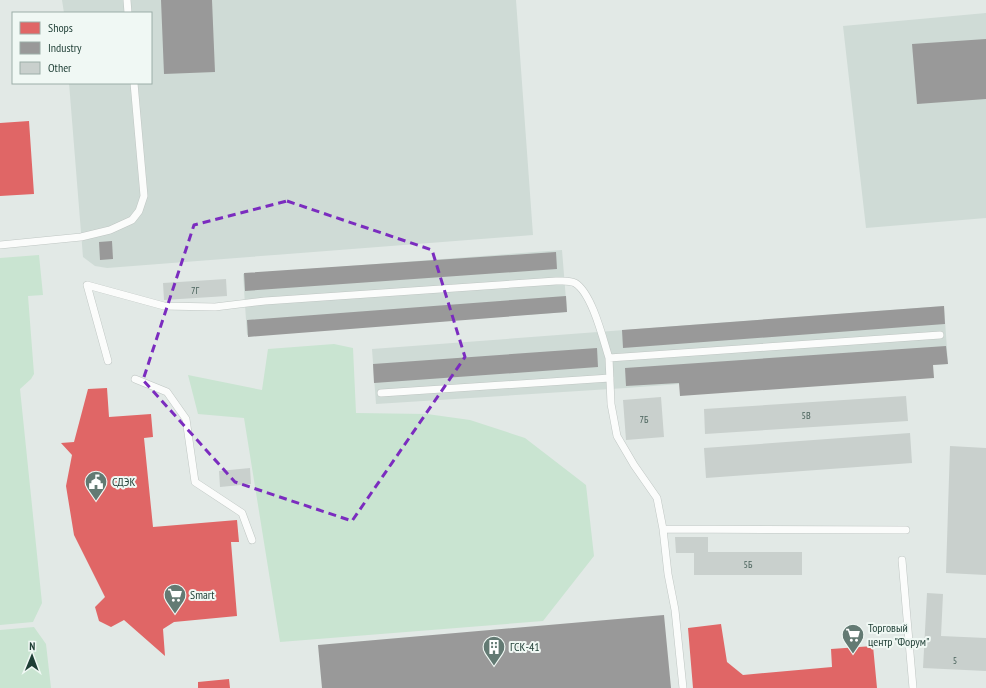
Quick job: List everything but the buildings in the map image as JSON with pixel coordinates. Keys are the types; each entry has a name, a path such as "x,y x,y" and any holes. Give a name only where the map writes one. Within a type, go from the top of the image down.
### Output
{"lane":[{"path":"127,0 128,12"},
{"path":"0,245 81,237 110,230 132,220 139,211 144,196 134,84"},
{"path":"108,361 87,285 164,306 215,307 273,301 556,281 573,282 582,288 597,320 609,358 611,404 617,436 656,498 663,529 683,688"},
{"path":"609,358 940,335"},
{"path":"381,393 610,378"},
{"path":"135,379 167,392 186,419 195,482 242,513 252,540"},
{"path":"663,529 906,530"},
{"path":"902,560 913,688"}],"highlighted area":[{"path":"287,201 432,250 465,357 352,521 235,482 143,380 194,225"}],"shaded area":[{"path":"62,0 516,0 533,235 107,268 95,266 83,257 69,84 152,84 152,12 64,12"},
{"path":"986,13 986,218 866,228 843,26"},
{"path":"562,250 567,312 247,335 243,274"},
{"path":"944,306 948,364 626,388 376,404 372,349"}],"green space":[{"path":"39,255 43,295 28,296 34,374 31,379 20,389 42,603 33,622 0,625 0,258"},
{"path":"334,344 353,348 356,413 427,414 470,420 525,438 586,485 594,556 543,621 280,642 244,418 198,414 188,375 262,390 268,349"},
{"path":"34,627 46,644 51,688 0,688 0,630"}],"place":[{"name":"СДЭК","path":"96,502"},
{"name":"Smart","path":"175,614"},
{"name":"Торговый центр \"Форум\"","path":"853,654"},
{"name":"ГСК-41","path":"494,666"}]}
